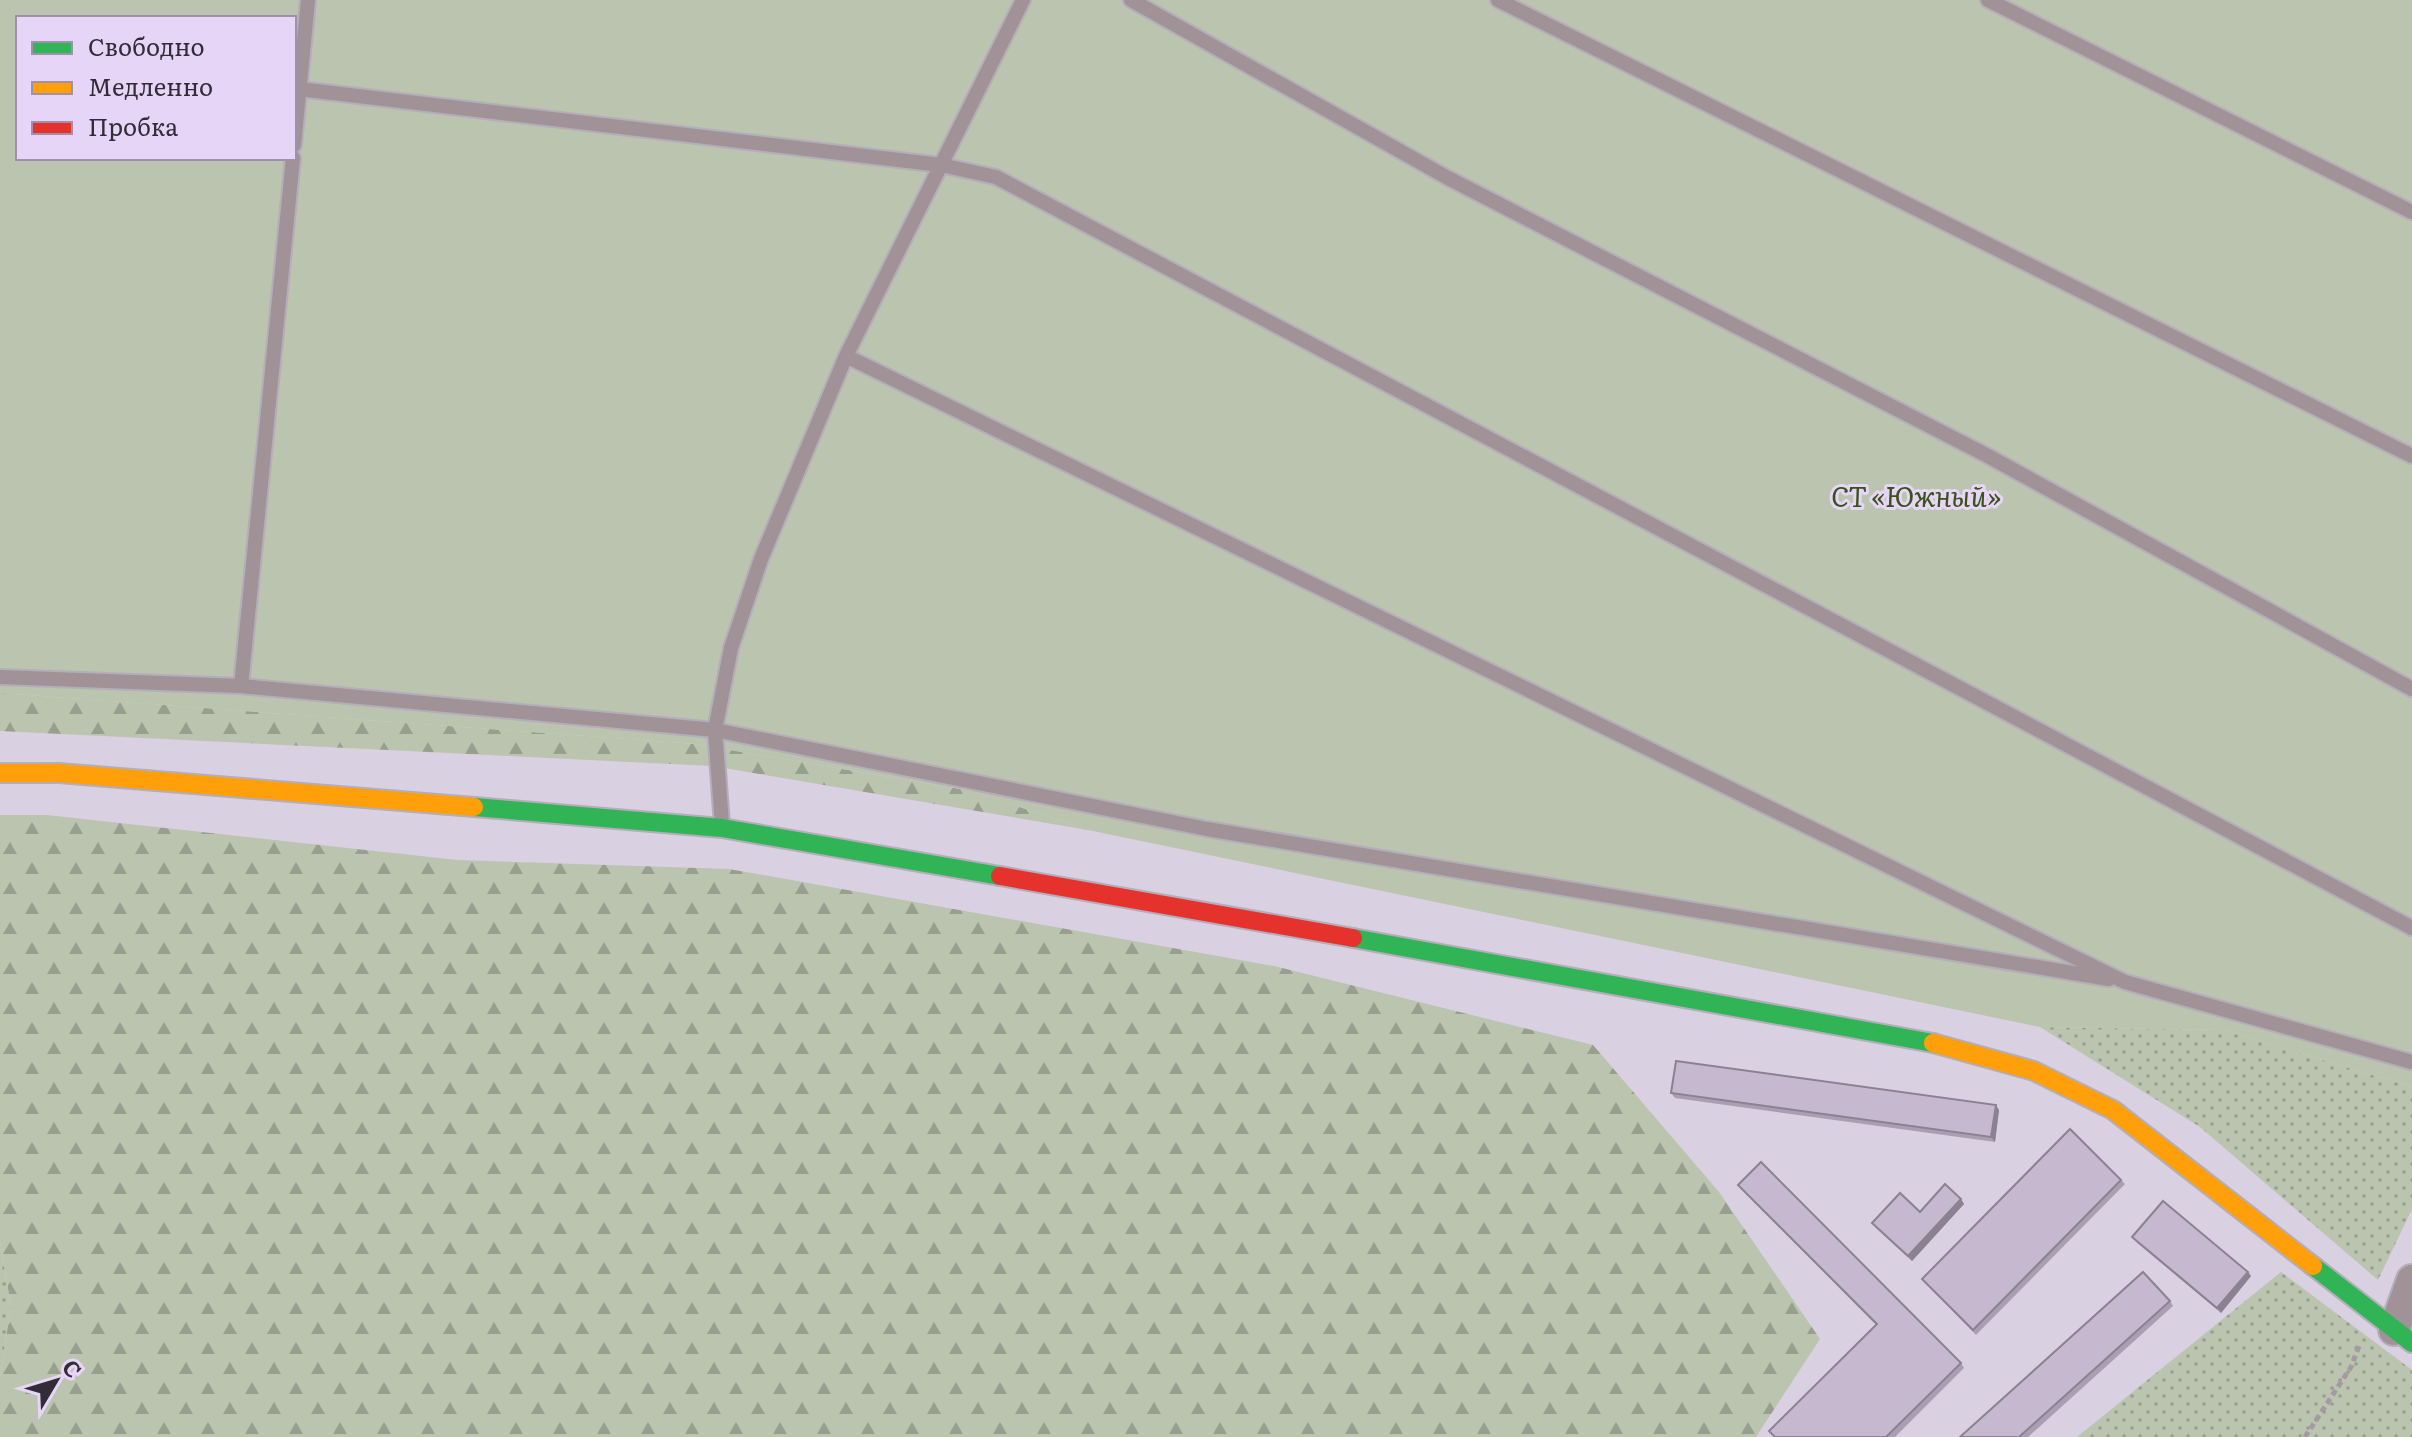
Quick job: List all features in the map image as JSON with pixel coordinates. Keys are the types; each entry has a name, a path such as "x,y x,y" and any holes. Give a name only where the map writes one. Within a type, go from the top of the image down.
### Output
{"street":[{"path":"0,773 59,773 722,828 1604,981 1939,1044 2034,1071 2113,1110 2394,1329 2412,1280"}],"lane":[{"path":"296,123 308,0"},
{"path":"722,828 715,730 731,648 761,559 846,356 1023,0"},
{"path":"1131,0 1448,178 1988,456 2412,689"},
{"path":"1498,0 2412,456"},
{"path":"1988,0 2412,212"},
{"path":"299,89 941,165 996,177 2412,928"},
{"path":"241,686 293,160"},
{"path":"846,356 2125,982"},
{"path":"0,677 241,686 715,730 1207,829 2125,982 2412,1062"}],"path":[{"path":"2305,1437 2351,1367 2394,1329"}],"green space":[{"name":"СТ «Южный»","path":"0,0 2412,0 2412,1087 2223,1030 2040,1027 1088,830 972,791 695,744 0,693"},
{"path":"0,693 695,744 972,791 1088,830 712,766 0,731"},
{"path":"0,815 47,815 457,860 729,869 1274,966 1593,1045 1719,1192 1820,1339 1756,1437 0,1437 0,1377 11,1306 0,1241"},
{"path":"2040,1027 2223,1030 2412,1087 2412,1209 2378,1280 2200,1127"},
{"path":"0,1241 11,1306 0,1377"},
{"path":"2281,1272 2412,1370 2412,1437 2077,1437"}],"building":[{"path":"1676,1061 1996,1105 1991,1137 1671,1093"},
{"path":"2070,1129 2121,1180 1973,1330 1922,1279"},
{"path":"1761,1162 1961,1363 1886,1437 1775,1437 1769,1431 1877,1324 1738,1185"},
{"path":"1945,1184 1961,1199 1908,1256 1872,1223 1900,1193 1920,1212"},
{"path":"2163,1201 2248,1272 2217,1308 2132,1237"},
{"path":"2143,1272 2170,1301 2019,1437 1960,1437"}],"traffic: fast":[{"path":"474,807 722,828 1000,876"},
{"path":"1353,938 1933,1043"},
{"path":"2313,1266 2412,1343"}],"traffic: slow":[{"path":"0,773 59,773 474,807"},
{"path":"1933,1043 2034,1071 2113,1110 2313,1266"}],"traffic: jam":[{"path":"1000,876 1353,938"}]}
